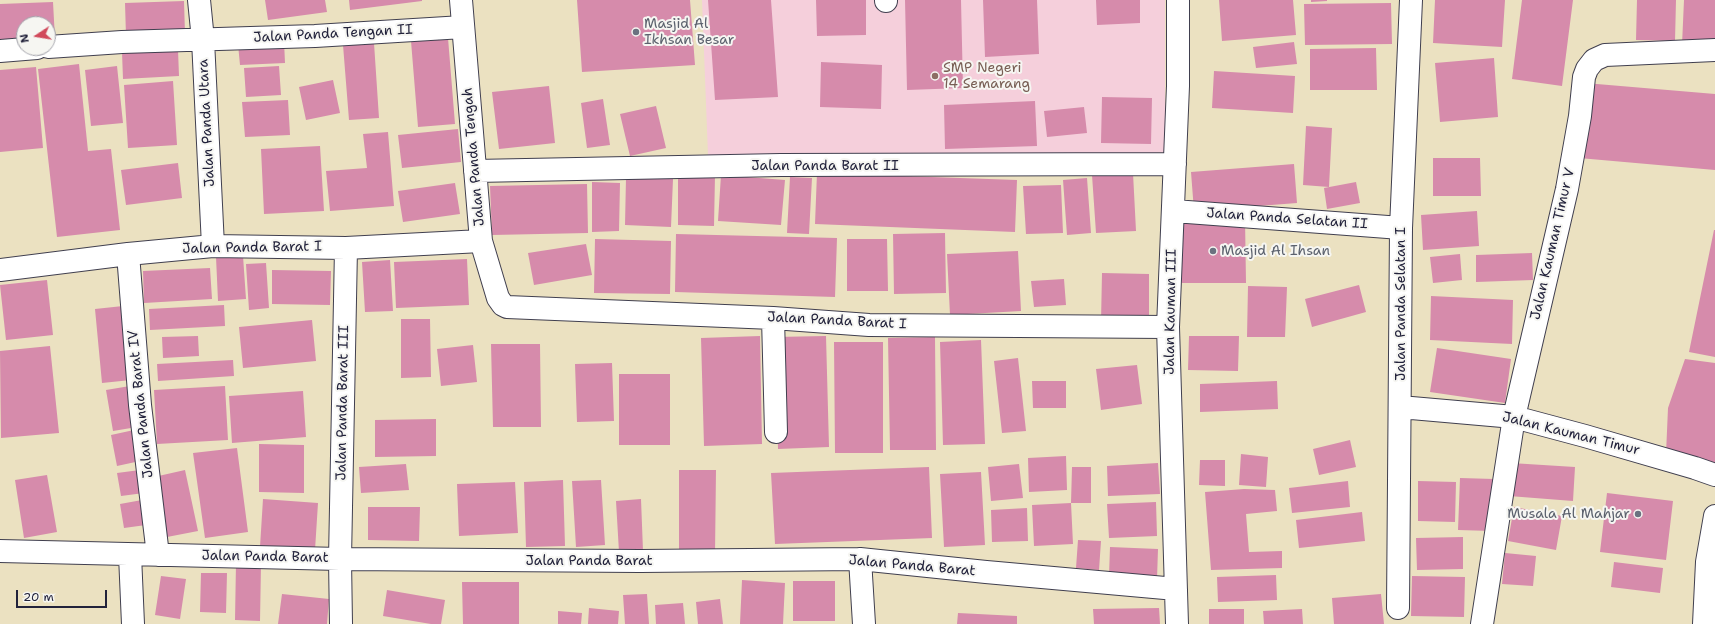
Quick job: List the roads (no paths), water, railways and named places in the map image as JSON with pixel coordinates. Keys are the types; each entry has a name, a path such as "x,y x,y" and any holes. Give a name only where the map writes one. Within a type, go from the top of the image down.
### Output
{"street":[{"name":"Jalan Panda Utara","path":"199,0 203,40 213,246"},
{"name":"Jalan Panda Tengah","path":"461,0 481,241 498,298 503,305 507,307"},
{"name":"Jalan Kauman III","path":"1177,624 1168,327 1178,86 1178,0"},
{"name":"Jalan Panda Selatan I","path":"1398,608 1401,228 1411,0"},
{"name":"Jalan Panda Tengan II","path":"56,46 122,42 315,36 463,27"},
{"path":"0,51 16,50"},
{"name":"Jalan Kauman Timur V","path":"1482,624 1514,417 1567,189 1580,116 1584,78 1587,69 1594,60 1605,55 1715,50"},
{"name":"Jalan Panda Barat II","path":"475,171 781,165 1175,164"},
{"name":"Jalan Panda Selatan II","path":"1174,211 1401,228"},
{"name":"Jalan Panda Barat I","path":"0,270 128,254 213,246 346,248 481,241"},
{"name":"Jalan Panda Barat III","path":"341,624 340,558 346,248"},
{"name":"Jalan Panda Barat IV","path":"128,254 140,405 158,555"},
{"name":"Jalan Panda Barat I","path":"507,307 773,318 869,324 1168,327"},
{"path":"773,318 776,432"},
{"name":"Jalan Kauman Timur","path":"1400,407 1514,417 1592,438 1715,475"},
{"path":"1704,624 1707,562 1715,516"},
{"name":"Jalan Panda Barat","path":"0,551 130,555 640,561 860,559 1176,589"},
{"path":"130,555 133,624"},
{"path":"860,559 864,624"}],"place":[{"name":"Masjid Al Ikhsan Besar","path":"636,32"},
{"name":"SMP Negeri 14 Semarang","path":"935,76"},
{"name":"Masjid Al Ihsan","path":"1213,251"},
{"name":"Musala Al Mahjar","path":"1638,514"}]}
